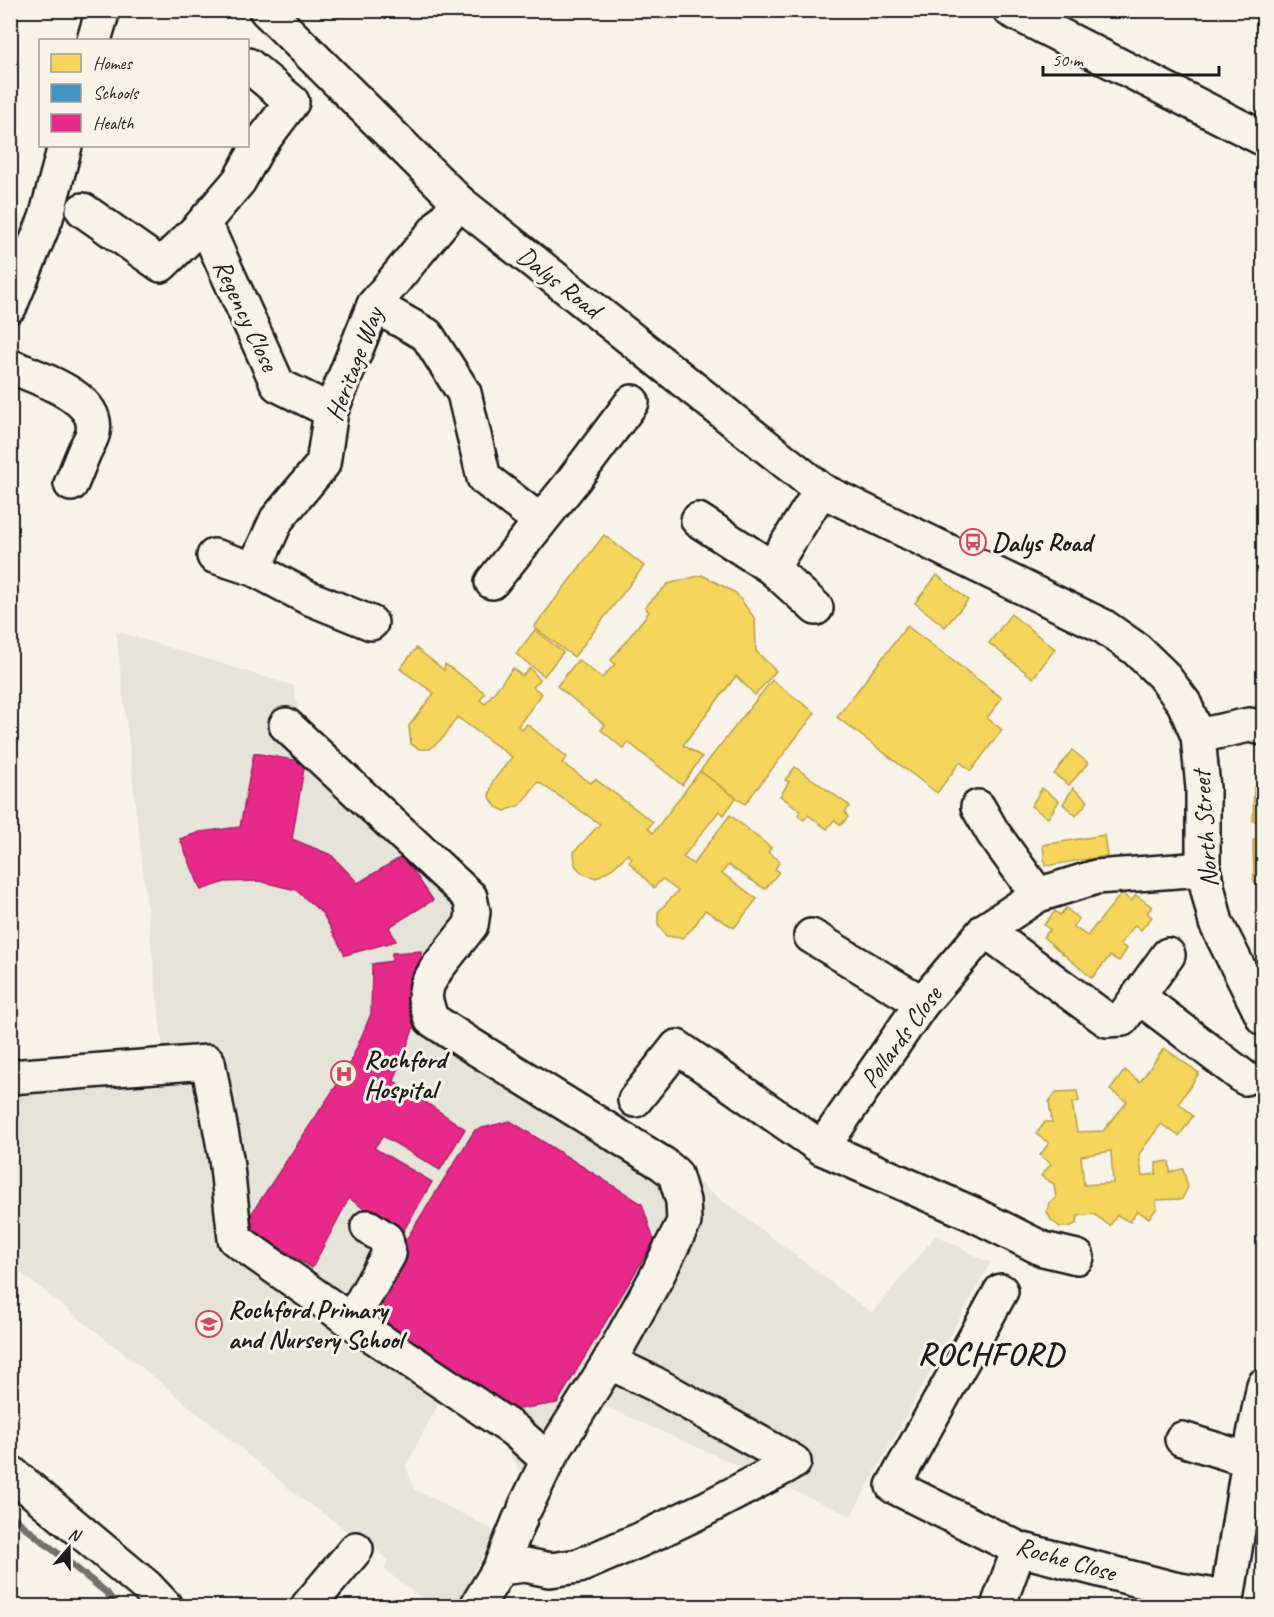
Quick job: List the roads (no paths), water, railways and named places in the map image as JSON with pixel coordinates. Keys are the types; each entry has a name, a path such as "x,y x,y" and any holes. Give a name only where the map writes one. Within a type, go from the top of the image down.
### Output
{"street":[{"path":"94,39 103,10"},
{"name":"Dalys Road","path":"266,10 459,202 821,490 1103,626 1136,649 1162,674 1184,704 1198,736"},
{"path":"1010,10 1263,139"},
{"name":"Regency Close","path":"83,210 161,265 198,229 239,181 258,147 292,102 249,66"},
{"path":"10,306 46,218 65,147"},
{"name":"Heritage Way","path":"254,569 277,519 323,464 331,411 374,305 459,202"},
{"name":"Regency Close","path":"198,229 211,237 278,384 331,411"},
{"path":"374,305 427,335 464,393 484,478 540,520"},
{"path":"10,366 58,387 86,406 92,418 93,431 71,484"},
{"path":"492,582 632,402"},
{"path":"772,568 821,490"},
{"path":"698,520 772,568 816,608"},
{"path":"214,556 254,569 307,597 370,622"},
{"path":"286,725 470,897 473,912 471,925 437,968 427,985 425,998 431,1019 654,1158 675,1174 683,1201 684,1222 656,1278 609,1362 548,1460 500,1568 477,1606"},
{"path":"1198,736 1249,725 1263,728"},
{"name":"North Street","path":"1198,736 1203,789 1203,869 1216,923 1263,1019"},
{"path":"978,807 993,833 1038,895"},
{"name":"Pollards Close","path":"822,1148 922,1003 985,930 1038,895 1096,877 1203,869"},
{"path":"985,930 1107,1020 1122,1018 1168,956"},
{"path":"811,936 922,1003"},
{"path":"1139,997 1245,1078"},
{"path":"635,1100 677,1047 822,1148 973,1214 1043,1250 1077,1257"},
{"path":"10,1077 208,1062 226,1158 235,1239 351,1321 514,1430 548,1460"},
{"path":"351,1321 389,1254 387,1239 368,1227"},
{"name":"Roche Close","path":"1001,1291 893,1486 1019,1549 1227,1602"},
{"path":"500,1568 525,1564 550,1570 579,1566 632,1544 705,1509 795,1462 655,1384 609,1362"},
{"path":"1227,1602 1234,1552 1255,1449 1263,1385"},
{"path":"1182,1439 1255,1449"},
{"path":"10,1472 148,1600"},
{"path":"1234,1552 1263,1506"},
{"path":"308,1606 356,1549"},
{"path":"998,1606 1019,1549"}],"waterway":[{"path":"10,1515 107,1593 112,1600"}],"place":[{"name":"Dalys Road","path":"973,542"},
{"name":"Rochford Hospital","path":"344,1074"},
{"name":"Rochford Primary and Nursery School","path":"209,1324"}],"district":[{"name":"ROCHFORD","path":"991,1353"}]}
